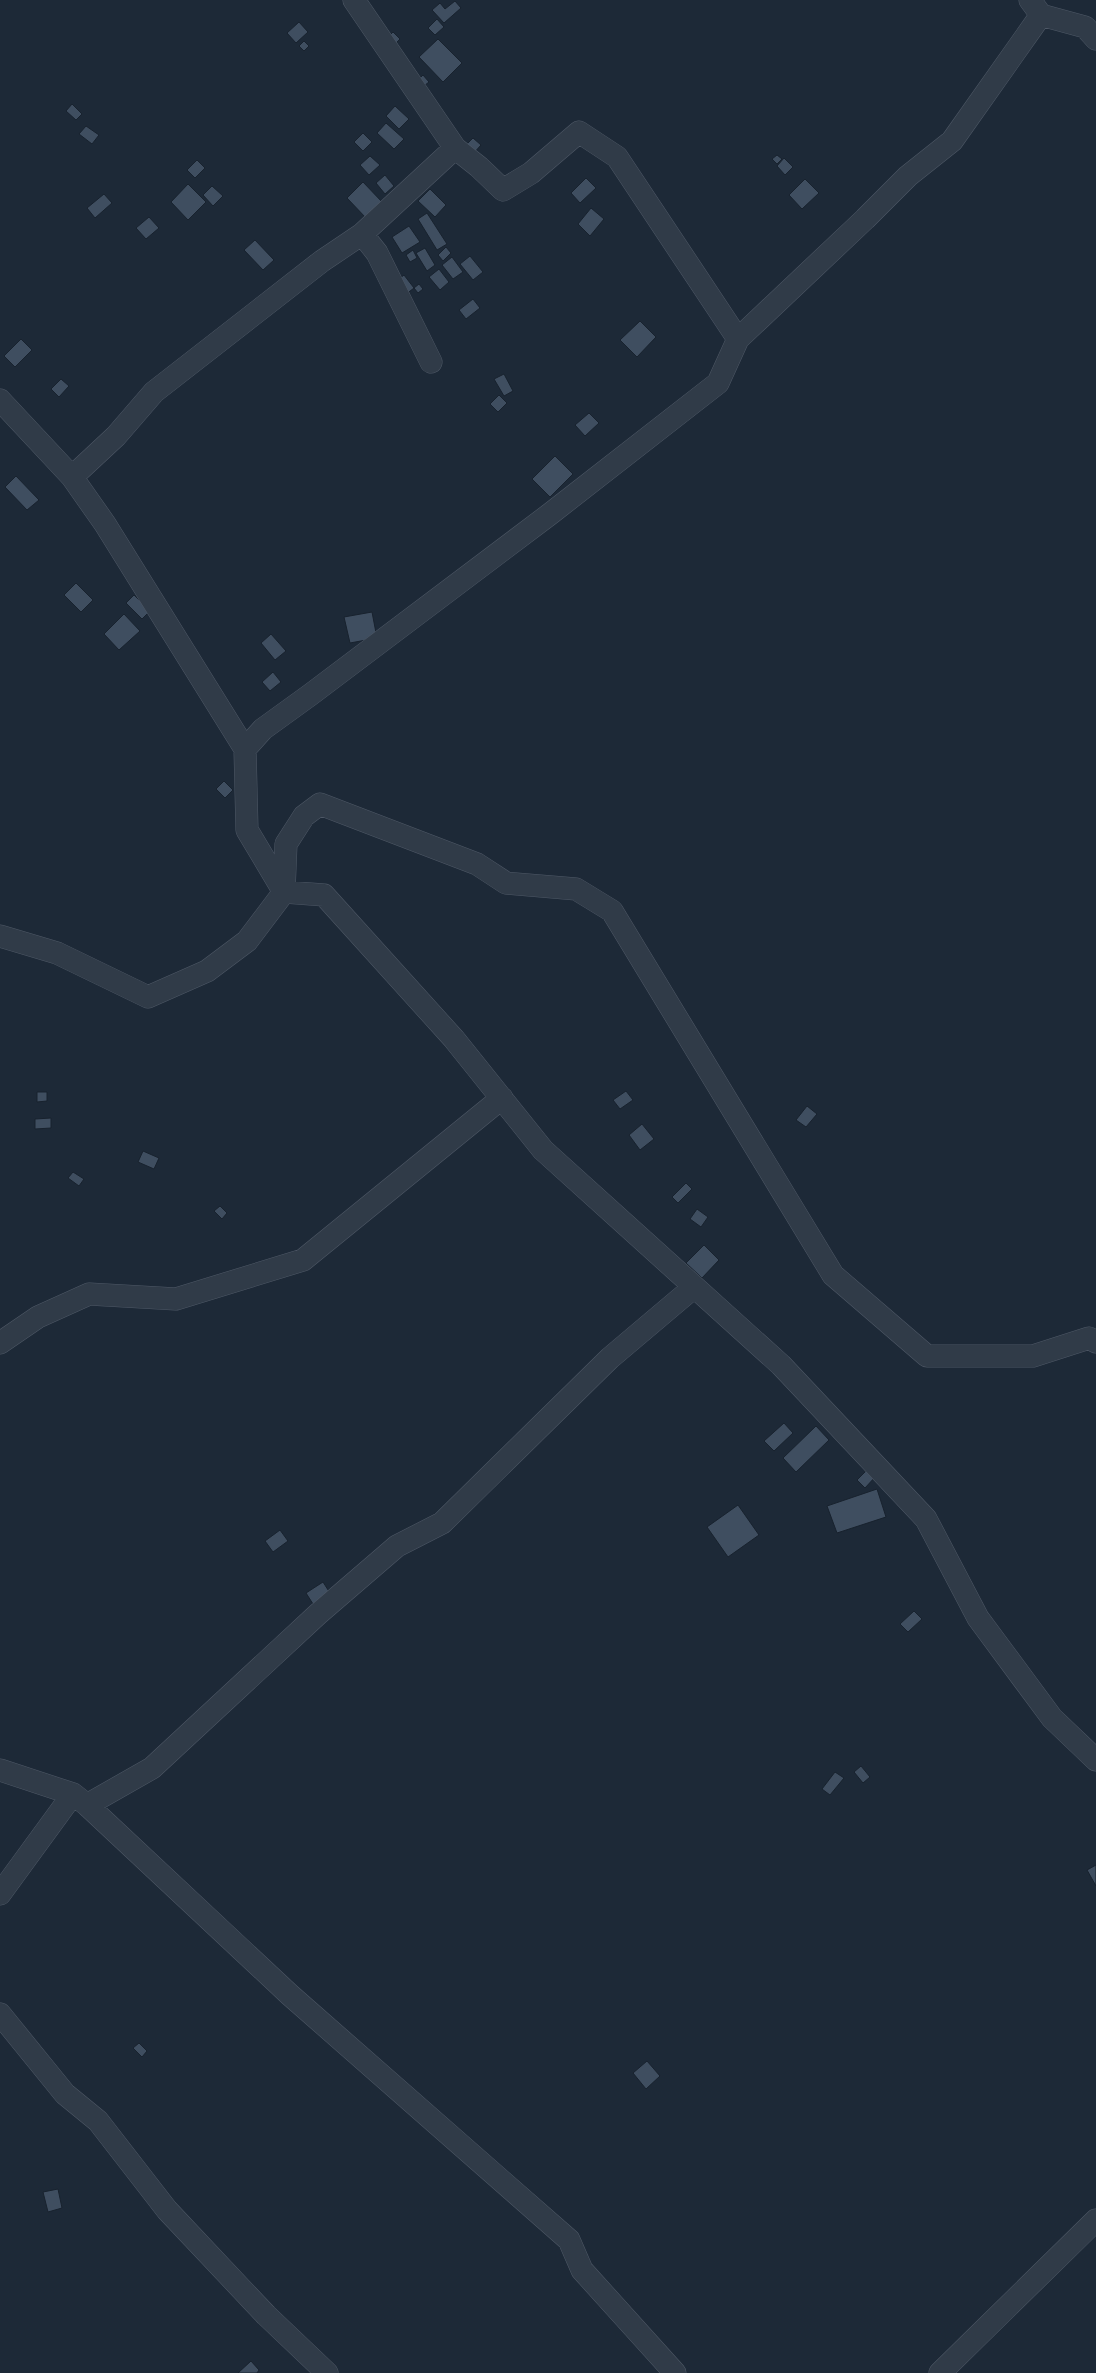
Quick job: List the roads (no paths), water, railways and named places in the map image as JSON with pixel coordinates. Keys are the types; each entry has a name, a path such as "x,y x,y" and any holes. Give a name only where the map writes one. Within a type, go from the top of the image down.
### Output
{"street":[{"path":"354,0 455,148 479,167 503,190 531,173 579,132 617,157 738,339"},
{"path":"245,749 263,729 544,519 718,383 738,339 865,219 908,176 952,141 1036,8 1085,28 1096,39"},
{"path":"72,477 116,436 154,392 322,261 362,234 455,148"},
{"path":"362,234 377,254 431,362"},
{"path":"0,400 72,477 105,524 245,749 247,830 284,892"},
{"path":"0,936 57,953 148,997 207,971 247,941 284,892 286,844 304,816 320,804 477,864 506,883 576,889 612,911 829,1268 839,1280 927,1356 1033,1356 1089,1338 1096,1342"},
{"path":"284,892 324,895 454,1039 543,1150 781,1365 926,1519 978,1618 1052,1718 1096,1760"},
{"path":"0,1343 38,1317 89,1294 176,1299 303,1260 502,1098"},
{"path":"0,1894 80,1799 152,1768 318,1614 397,1546 442,1523 610,1358 694,1287"},
{"path":"0,1770 80,1799 290,1995 569,2240 582,2270 675,2373"},
{"path":"0,2014 65,2094 98,2121 167,2210 266,2315 327,2373"},
{"path":"953,2368 1096,2220"}]}
